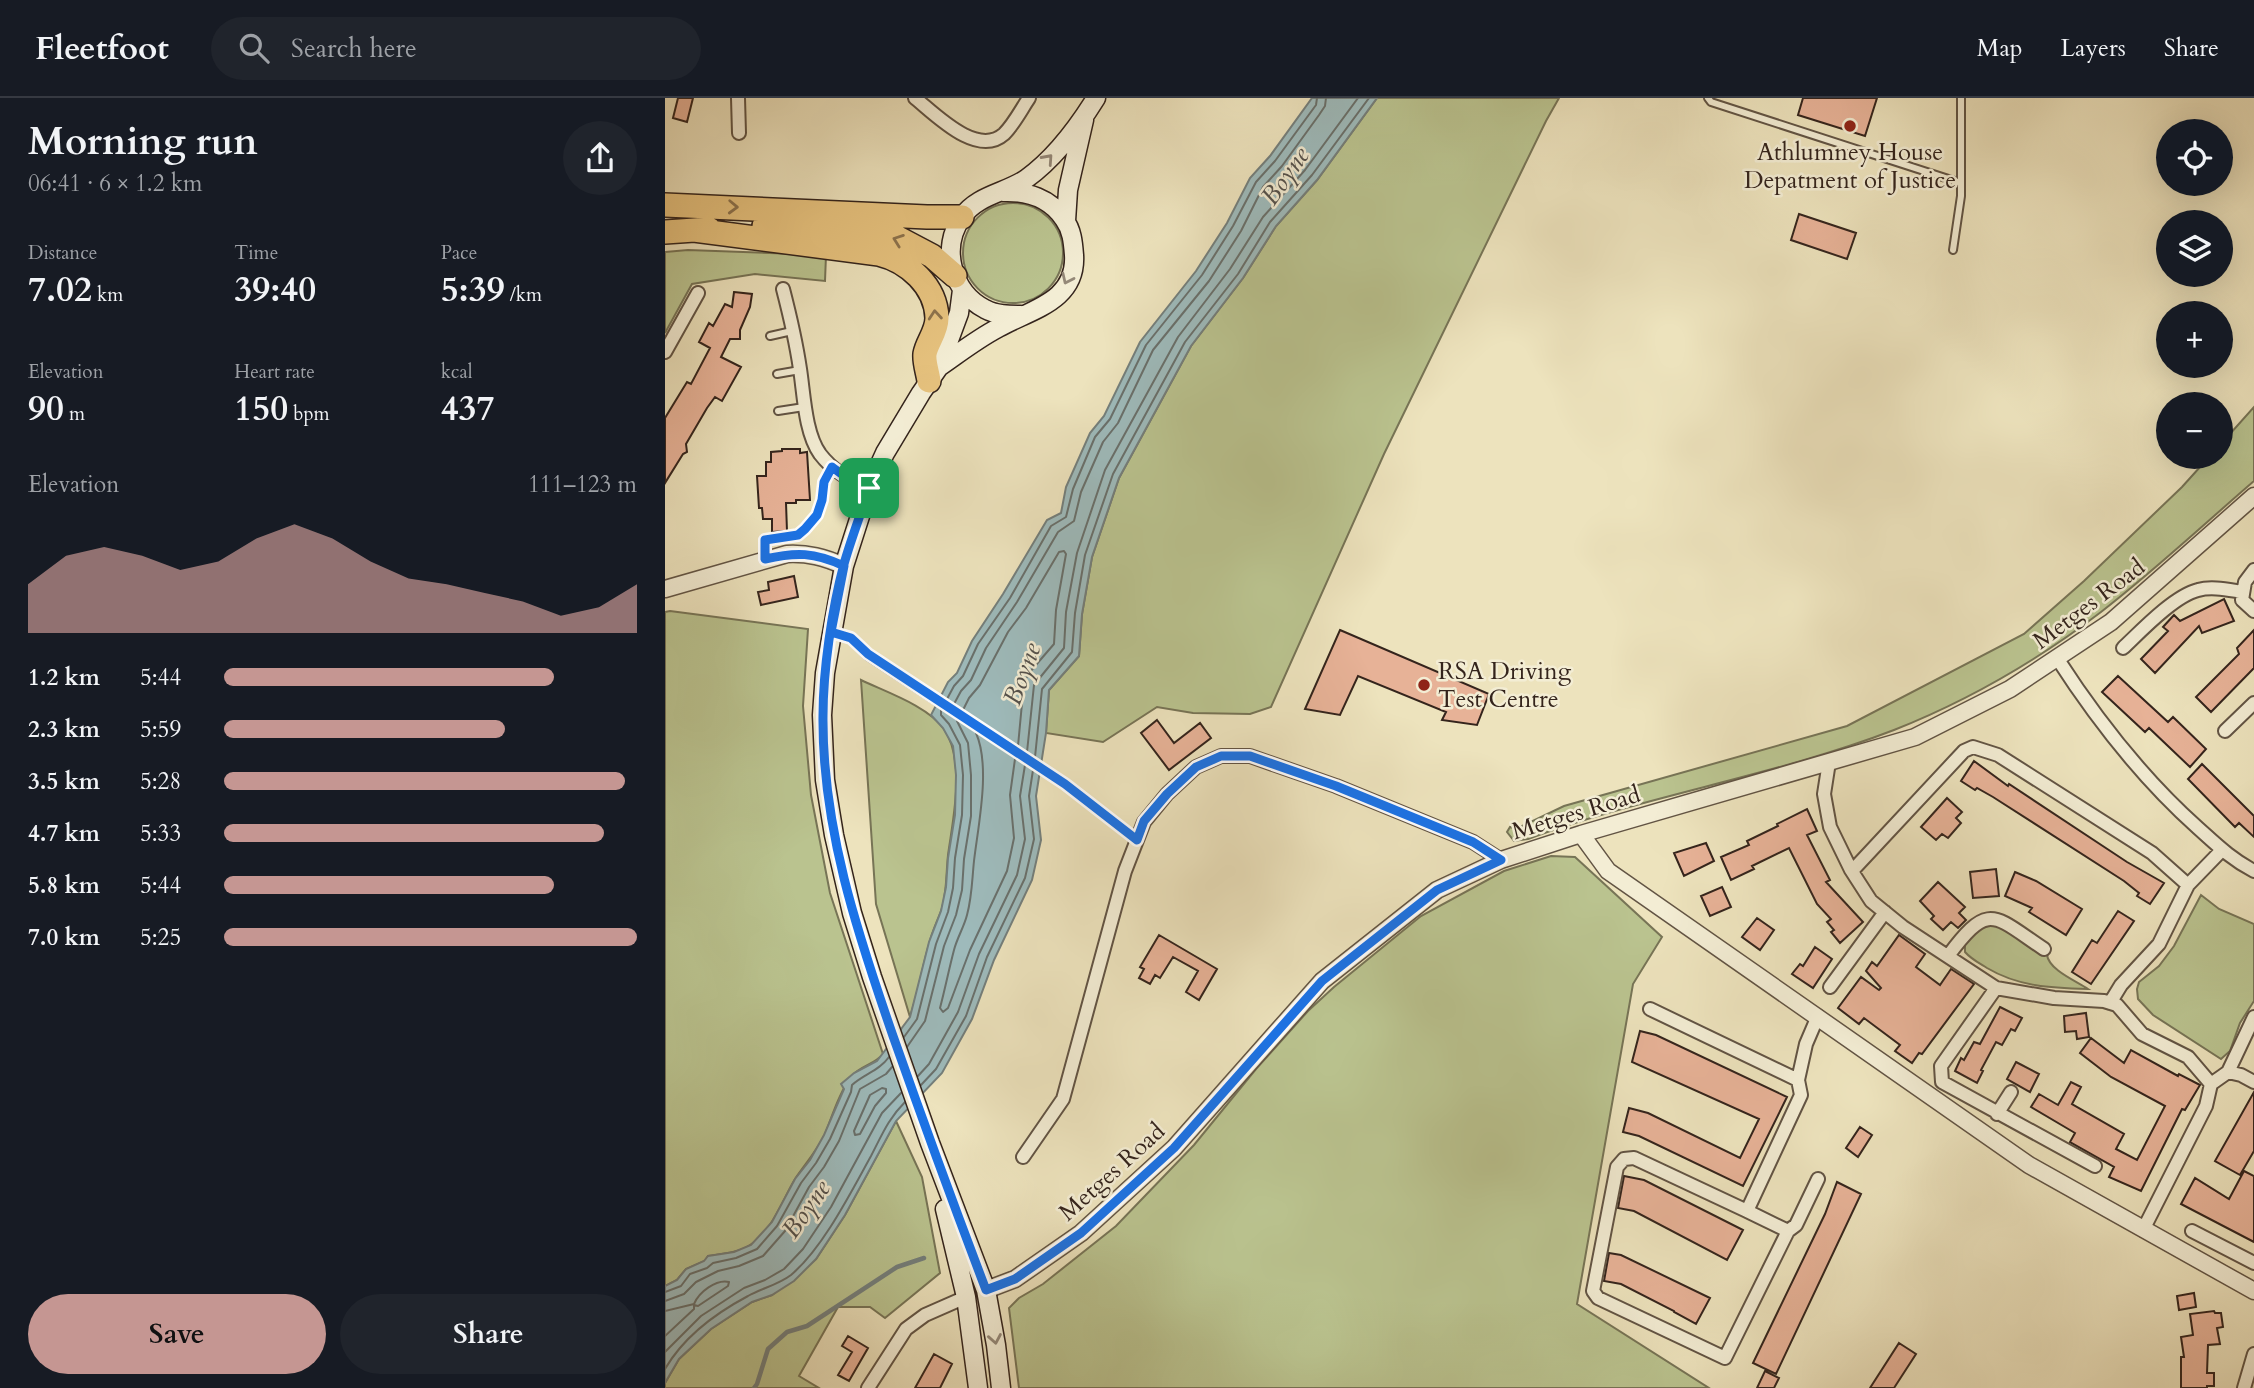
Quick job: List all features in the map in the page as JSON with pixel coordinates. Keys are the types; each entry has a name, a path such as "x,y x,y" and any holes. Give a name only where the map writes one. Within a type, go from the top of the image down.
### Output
{"highway":[{"path":"665,205 962,217"},
{"path":"665,232 787,225 896,237 932,257 959,283"},
{"path":"694,230 879,254 902,261 922,280 935,308 935,330 925,354 934,374"}],"main road":[{"path":"1001,1388 986,1290 930,1143 872,977 849,900 825,780 825,673 844,566 869,488 897,432 934,374 959,313 959,283 950,252 955,230 971,207 987,197 1003,192 1042,167 1084,117 1096,98"},
{"path":"1066,221 1068,190 1084,117"},
{"path":"934,374 994,329 1021,315 1037,311 1054,300 1070,277 1074,262 1072,236 1066,221 1044,200 1030,194 1003,192"},
{"path":"959,283 972,301 986,310 1002,315 1021,315"},
{"path":"930,1143 966,1297 978,1388"},
{"path":"966,1297 986,1290"}],"street":[{"path":"738,98 739,133"},
{"path":"915,98 955,130 968,137 988,141 1004,134 1029,98"},
{"path":"783,289 793,331 807,419 818,452 851,481 869,488"},
{"path":"665,352 698,293"},
{"name":"Metges Road","path":"986,1290 1015,1279 1081,1233 1174,1148 1322,981 1437,890 1501,860 1581,834 1915,737 2010,689 2111,622 2254,496"},
{"path":"665,589 787,554 806,553 844,566"},
{"path":"2254,570 2245,582 2242,600 2254,611"},
{"path":"2123,648 2156,617 2186,595 2200,589 2243,592"},
{"path":"831,632 851,638 868,654 1058,779 1137,840"},
{"path":"2057,658 2107,731 2179,811 2232,859 2254,871"},
{"path":"2225,731 2254,703"},
{"path":"1852,871 1964,751 1973,747 1998,755 2141,846 2188,885"},
{"path":"1023,1157 1063,1099 1125,871 1144,821 1167,794 1196,767 1221,756 1250,756 1336,786 1473,842 1501,860"},
{"path":"1829,762 1823,794 1830,827 1871,901 1903,926 1996,988 2055,998 2104,1000 2117,1005 2142,1034 2187,1058 2211,1084"},
{"path":"1581,834 1608,871 2029,1165 2254,1291"},
{"path":"2110,1003 2120,985 2159,944 2188,885 2222,850"},
{"path":"1830,987 1885,912"},
{"path":"1948,956 1978,921 1992,918 2004,922 2044,949"},
{"path":"1996,988 1941,1066 1942,1082 2095,1166"},
{"path":"1650,1009 1798,1080"},
{"path":"1747,1211 1801,1095 1798,1080 1806,1044 1818,1016"},
{"path":"2143,1230 2206,1106 2211,1084 2228,1072 2254,1017"},
{"path":"2228,1072 2254,1082"},
{"path":"1997,1114 2011,1092"},
{"path":"1789,1231 1634,1158 1624,1159 1617,1167 1593,1291 1598,1297 1725,1359 1818,1179"},
{"path":"2192,1231 2254,1263"},
{"path":"868,1388 906,1329 925,1315 966,1297"},
{"path":"2244,1388 2254,1354"}],"lane":[{"path":"1708,98 1723,107 1961,183"},
{"path":"1953,250 1961,183 1961,98"},
{"path":"770,336 793,331"},
{"path":"777,374 800,370"},
{"path":"778,411 806,407"},
{"path":"765,559 765,540 798,535 817,515 824,482 832,467"}],"green space":[{"path":"1377,98 1559,98 1384,454 1271,707 1250,714 1193,713 1157,707 1103,742 1046,733 1049,690 1079,656 1082,614 1092,557 1119,478 1191,346 1243,278 1276,226 1317,180"},
{"path":"1013,203 1032,207 1049,217 1059,234 1063,253 1059,272 1049,289 1032,299 1013,303 994,299 977,289 967,272 963,253 967,234 977,217 994,207"},
{"path":"688,250 826,255 825,281 755,274 692,284 665,333 665,252"},
{"path":"2254,407 2254,481 2101,612 2052,647 2001,678 1921,719 1849,746 1619,810 1528,839 1514,841 1507,832 1510,827 1516,829 1564,806 1847,726 2024,634 2084,581 2198,469 2233,469 2233,431"},
{"path":"665,612 808,629 803,706 811,795 830,893 883,1054 856,1072 848,1082 822,1140 795,1179 776,1215 757,1240 740,1250 708,1256 705,1261 686,1269 677,1280 665,1286"},
{"path":"861,680 928,713 944,729 955,757 955,808 945,895 930,939 910,1017 876,904"},
{"path":"1551,856 1575,857 1662,937 1633,984 1577,1304 1709,1388 1019,1388 1009,1308 1019,1298 1043,1284 1116,1226 1194,1145 1256,1069 1308,1011 1334,987 1421,916 1504,871"},
{"path":"2201,895 2219,909 2254,924 2254,1001 2240,1023 2230,1051 2221,1059 2153,1015 2138,999 2139,982 2159,966 2174,946"},
{"path":"1994,923 2047,955 2053,966 2088,989 2024,983 1999,974 1972,959 1965,952 1965,944 1982,924"},
{"path":"896,1121 922,1177 940,1273 885,1318 870,1307 838,1307 799,1376 819,1388 665,1388 665,1383 679,1359 711,1329 752,1302 772,1295 816,1259 845,1215"}],"water":[{"name":"Boyne","path":"1312,98 1377,98 1317,180 1276,226 1243,278 1191,346 1119,478 1092,557 1082,614 1079,656 1049,690 1046,733 1036,796 1041,840 1032,880 994,960 972,1019 942,1073 896,1121 845,1215 816,1259 794,1281 772,1295 752,1302 711,1329 679,1359 665,1383 665,1286 708,1256 734,1252 751,1245 772,1222 795,1179 824,1135 844,1089 841,1084 854,1073 877,1061 910,1017 929,942 941,911 955,815 956,775 953,746 943,728 931,715 948,682 957,673 972,641 1047,520 1061,513 1066,487 1090,433 1104,416 1140,342 1196,271 1227,223 1250,178 1270,156"}],"building":[{"path":"678,98 693,98 687,122 673,118"},
{"name":"Athlumney House Depatment of Justice","path":"1803,98 1877,98 1865,136 1798,115"},
{"path":"1799,214 1856,233 1847,259 1791,240"},
{"path":"734,292 752,294 750,307 740,330 740,339 730,339 721,357 741,367 722,401 715,397 707,408 686,444 687,452 683,454 665,483 665,418 687,382 691,384 710,348 699,342 709,323 713,326 725,304 732,307"},
{"path":"800,449 800,453 807,452 810,500 786,503 787,531 772,532 772,519 763,519 762,508 759,508 757,476 766,476 766,462 771,462 771,452"},
{"path":"794,576 798,597 761,605 758,592 769,590 768,582"},
{"path":"2224,599 2234,621 2202,633 2199,626 2155,673 2141,659 2168,631 2163,627 2174,615 2180,621"},
{"name":"RSA Driving Test Centre","path":"1340,630 1489,694 1477,725 1442,720 1446,712 1358,676 1340,715 1305,709"},
{"path":"2254,630 2254,668 2211,712 2196,697 2239,654 2237,648"},
{"path":"2118,676 2168,722 2173,717 2206,749 2190,767 2149,728 2145,732 2102,692"},
{"path":"1157,720 1174,743 1200,723 1211,738 1169,770 1141,733"},
{"path":"1974,761 2008,786 2009,784 2127,862 2164,883 2150,904 2137,896 2139,893 2124,881 1993,797 1961,781"},
{"path":"2202,764 2254,816 2254,837 2239,823 2235,827 2188,779"},
{"path":"1947,798 1962,812 1956,818 1961,823 1948,838 1942,834 1936,840 1921,827"},
{"path":"1807,809 1817,831 1807,835 1830,880 1826,882 1863,922 1840,943 1827,922 1831,919 1817,904 1789,848 1752,866 1754,869 1731,880 1721,857 1749,845 1747,841"},
{"path":"1706,843 1714,861 1684,876 1674,853"},
{"path":"1996,869 1999,896 1973,898 1970,872"},
{"path":"2015,872 2036,881 2082,909 2066,935 2029,912 2032,908 2005,896"},
{"path":"1938,882 1965,907 1959,913 1966,920 1958,928 1951,922 1943,930 1931,919 1934,916 1920,901"},
{"path":"1722,887 1731,907 1710,916 1701,896"},
{"path":"2118,911 2134,921 2091,984 2072,972 2092,940 2097,943"},
{"path":"1757,918 1774,930 1760,950 1742,937"},
{"path":"1159,935 1217,969 1199,1000 1186,992 1198,971 1173,957 1160,978 1155,975 1150,984 1139,978 1144,969 1140,967"},
{"path":"1899,935 1925,954 1916,967 1940,985 1951,969 1974,984 1922,1054 1919,1053 1912,1063 1895,1051 1900,1045 1864,1018 1859,1024 1838,1008 1861,977 1879,990 1881,988 1866,971 1872,962 1877,966"},
{"path":"1815,947 1832,959 1813,988 1792,974 1800,964 1803,966"},
{"path":"2000,1007 2022,1018 2015,1031 2011,1029 2002,1045 1996,1042 1977,1083 1955,1071 1961,1058 1964,1060 1974,1042 1980,1044"},
{"path":"2086,1013 2089,1037 2077,1039 2076,1031 2065,1032 2064,1016"},
{"path":"1640,1031 1656,1035 1787,1097 1743,1186 1639,1136 1623,1132 1629,1108 1648,1113 1740,1158 1759,1119 1632,1062"},
{"path":"2091,1038 2124,1063 2131,1050 2200,1085 2185,1110 2182,1109 2141,1191 2109,1177 2114,1167 2070,1142 2075,1133 2031,1107 2039,1094 2058,1105 2071,1082 2081,1087 2072,1104 2124,1134 2116,1149 2137,1160 2165,1106 2111,1077 2080,1053"},
{"path":"2016,1062 2039,1074 2030,1092 2007,1079"},
{"path":"2254,1092 2254,1151 2240,1175 2215,1161"},
{"path":"1860,1127 1872,1135 1858,1157 1846,1148"},
{"path":"2244,1171 2254,1176 2254,1242 2181,1204 2195,1178 2229,1199"},
{"path":"1624,1176 1644,1180 1743,1230 1727,1260 1634,1211 1618,1208"},
{"path":"1837,1182 1861,1194 1776,1374 1753,1363 1825,1214"},
{"path":"1609,1253 1621,1255 1710,1298 1696,1324 1621,1284 1604,1281"},
{"path":"2194,1293 2196,1307 2179,1310 2177,1296"},
{"path":"2214,1311 2221,1313 2223,1327 2217,1328 2220,1344 2208,1345 2207,1373 2214,1373 2214,1386 2181,1388 2181,1357 2184,1357 2181,1337 2193,1335 2190,1314"},
{"path":"848,1336 868,1348 849,1381 838,1375 852,1352 842,1346"},
{"path":"1899,1343 1916,1354 1894,1388 1870,1388"},
{"path":"934,1354 952,1364 940,1388 915,1388"},
{"path":"1765,1371 1779,1378 1774,1388 1757,1388"}],"waterway":[{"path":"754,1388 768,1349 787,1332 807,1326 897,1267 924,1258"}],"place":[{"name":"Athlumney House Depatment of Justice","path":"1850,126"},
{"name":"RSA Driving Test Centre","path":"1424,685"}],"route":[{"path":"869,488 844,566 831,632 823,715 825,780 834,835 852,913 872,977 930,1143 986,1290 1015,1279 1081,1233 1174,1148 1322,981 1437,890 1501,860 1473,842 1336,786 1250,756 1221,756 1196,767 1167,794 1144,821 1137,840 1065,784 868,654 851,638 831,632 844,566 806,553 765,559 765,540 798,535 817,515 824,482 832,467 851,481 869,488"}]}
